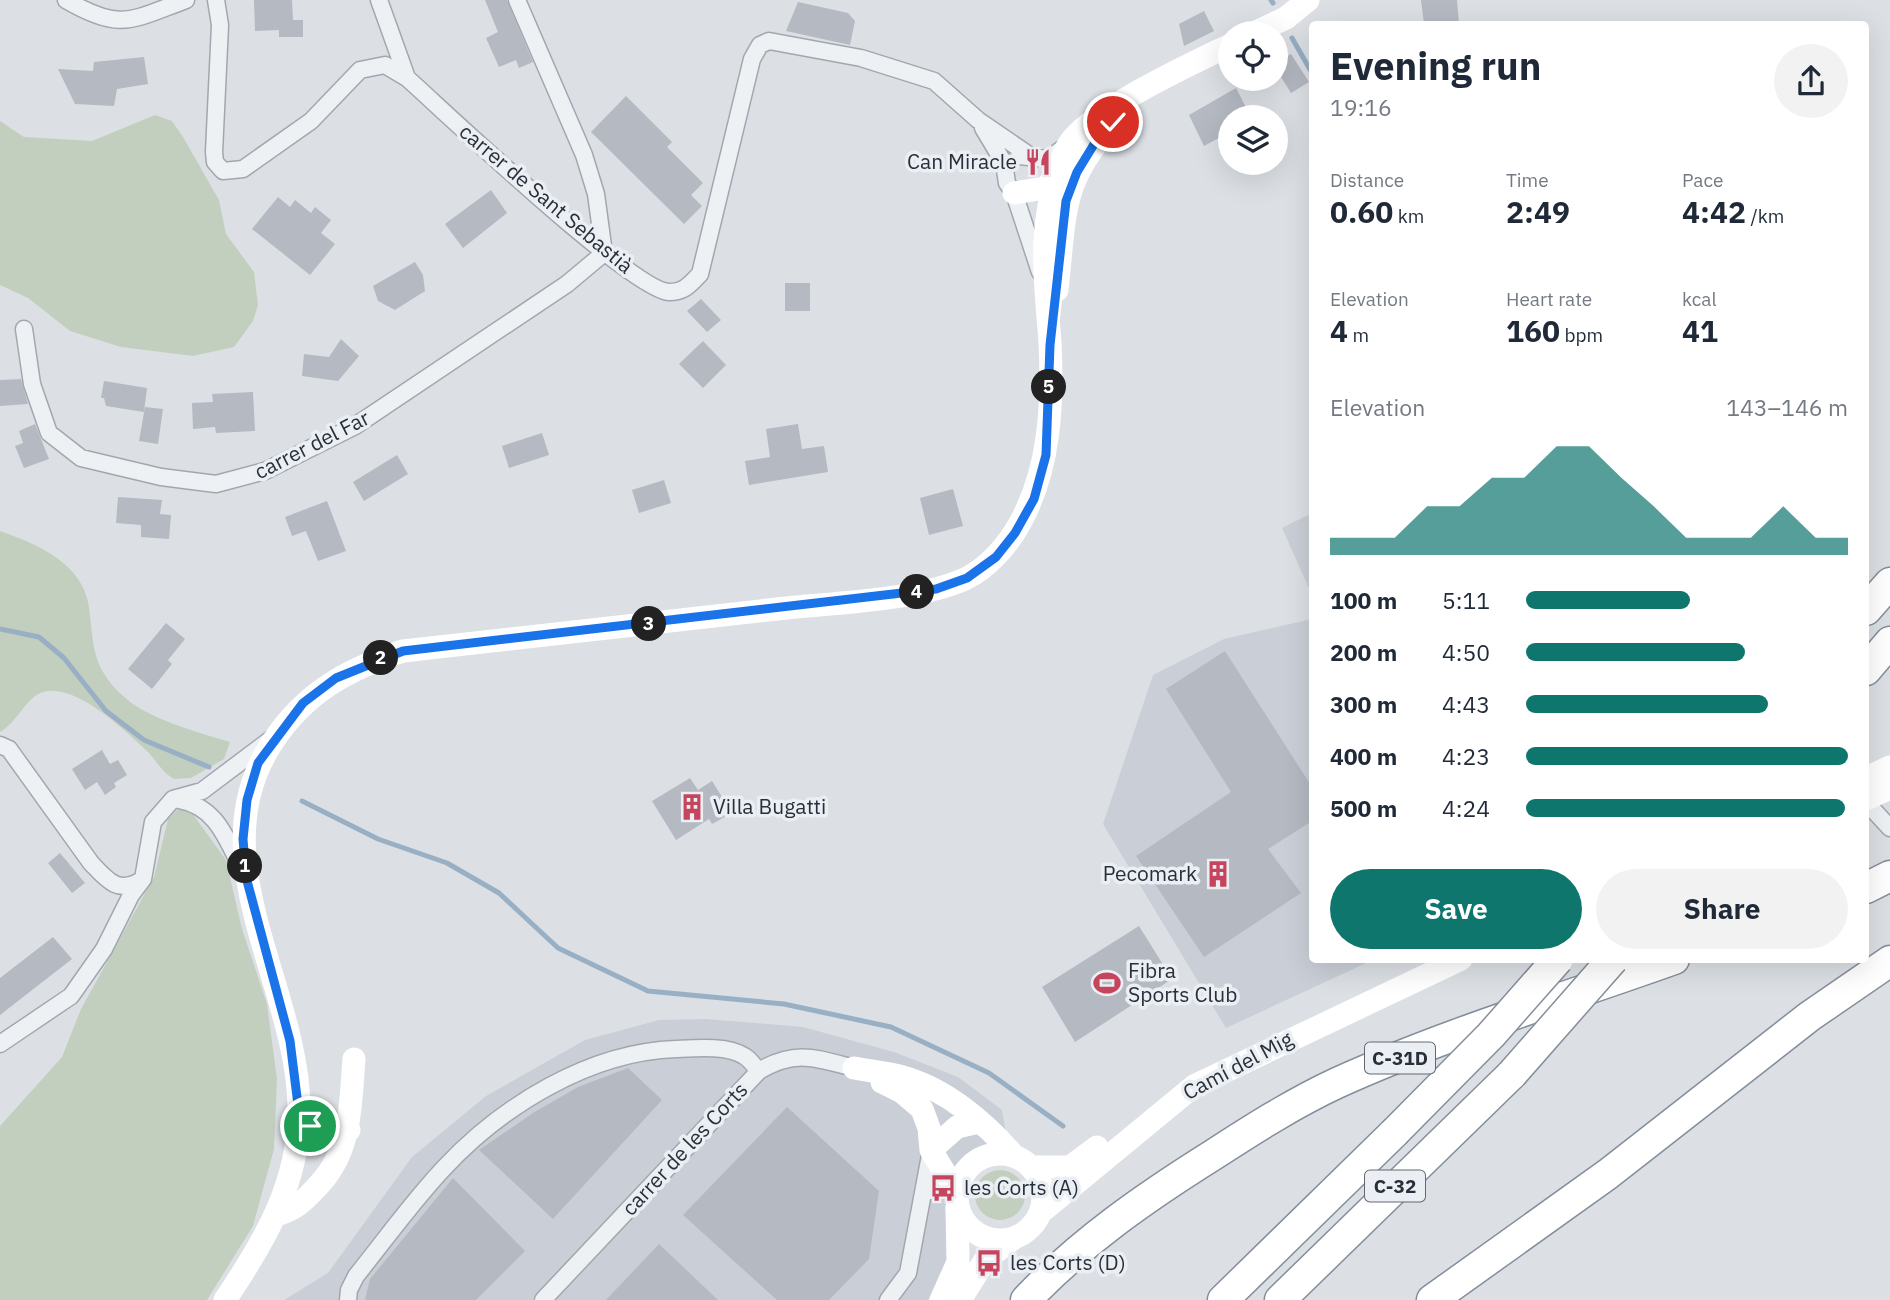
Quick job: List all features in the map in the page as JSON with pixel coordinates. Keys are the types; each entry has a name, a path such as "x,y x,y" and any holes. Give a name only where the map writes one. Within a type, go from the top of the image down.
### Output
{"highway":[{"path":"1869,607 1890,583"},
{"path":"1869,666 1890,642"},
{"path":"1869,886 1890,876"},
{"path":"1432,1300 1608,1174 1810,1016 1890,961"},
{"name":"C-32","path":"1223,1300 1491,1035 1554,963"},
{"name":"C-32","path":"1280,1300 1512,1074 1609,963"},
{"name":"C-31D","path":"1026,1300 1057,1267 1146,1197 1251,1130 1335,1084 1419,1050 1663,963"}],"street":[{"path":"66,0 91,15 125,22 186,0"},
{"name":"carrer de Sant Sebastià","path":"216,0 220,25 214,152 215,162 223,172 243,169 311,121 360,70 385,65 407,78 604,253 667,292 685,290 700,274 752,59 760,45 769,41 861,58 933,81 978,120"},
{"path":"379,0 407,78"},
{"path":"517,0 584,155 596,194 604,253"},
{"path":"1280,21 1308,0"},
{"path":"1044,164 1068,145 1082,129 1154,82 1218,51"},
{"path":"1051,284 1066,201 1084,162 1113,122 1154,82"},
{"path":"978,120 1044,164"},
{"path":"978,120 1010,183 1051,284"},
{"path":"1010,183 1009,164 1017,156 1044,164 1113,122"},
{"path":"1010,183 1045,188 1044,164"},
{"path":"225,1300 262,1245 285,1194 296,1152 299,1113 290,1041 246,877 243,839 247,800 258,763 277,734 303,703 336,678 403,651 936,589 967,578 996,557 1015,533 1034,499 1046,455 1051,284 1044,164"},
{"name":"carrer del Far","path":"24,328 32,384 48,433 80,458 161,477 216,484 265,471 355,426 567,284 604,253"},
{"path":"0,1044 71,996 104,949 131,895 143,879 153,822 173,799 202,791 277,734"},
{"path":"0,745 9,749 91,863 107,879 116,887 130,887 143,879"},
{"path":"1869,777 1890,767"},
{"path":"1890,772 1871,787 1869,804 1890,828"},
{"path":"1869,804 1890,788"},
{"path":"173,799 197,803 214,818 246,877"},
{"name":"Camí del Mig","path":"1023,1161 1070,1167 1115,1134 1164,1087 1218,1056 1424,963"},
{"name":"Camí del Mig","path":"1040,1213 1194,1086 1453,963"},
{"path":"348,1300 349,1290 356,1276 446,1166 515,1109 553,1084 623,1057 663,1049 695,1048 743,1055 759,1071"},
{"name":"carrer de les Corts","path":"543,1300 759,1071 790,1056 854,1068"},
{"path":"276,1215 295,1210 333,1172 349,1130 354,1059"},
{"path":"854,1068 902,1092 922,1109 929,1128 932,1150 957,1200 963,1219 985,1237 1014,1238"},
{"path":"854,1068 904,1078 939,1094 993,1131 1042,1185 1040,1213 1030,1228 985,1260 960,1300"},
{"path":"299,1113 310,1126 327,1130 349,1130"},
{"path":"888,1300 908,1273 932,1150 957,1127 979,1122"},
{"path":"941,1300 958,1262 958,1185 966,1170 976,1161 1002,1154 1023,1161"}],"shaded area":[{"path":"1309,514 1309,588 1282,528"},
{"path":"1309,620 1309,963 1366,963 1226,1028 1103,824 1153,675 1224,639"},
{"path":"706,1019 803,1027 894,1052 958,1077 1002,1110 1006,1133 955,1167 945,1208 949,1255 939,1283 928,1300 284,1300 328,1273 412,1157 486,1096 585,1040 659,1020"}],"green space":[{"path":"155,115 172,121 183,137 219,200 226,234 254,272 258,305 253,321 234,347 193,356 121,347 70,331 28,298 0,285 0,121 24,137 92,141"},
{"path":"0,531 43,549 56,557 78,578 89,607 93,644 99,664 122,695 132,704 158,718 230,742 224,759 191,778 174,779 139,743 100,711 70,694 56,691 37,695 0,732"},
{"path":"178,809 192,813 226,860 242,929 267,1004 277,1079 274,1149 253,1226 207,1300 0,1300 0,1126 62,1057 81,1009 154,877 168,819"},
{"path":"1000,1170 1018,1177 1025,1195 1018,1213 1000,1220 982,1213 975,1195 982,1177"}],"building":[{"path":"254,0 292,0 293,20 303,20 303,37 279,37 279,30 255,31"},
{"path":"485,0 507,0 533,62 519,68 516,60 499,67 486,38 498,32"},
{"path":"1421,0 1457,0 1459,21 1424,21"},
{"path":"798,2 848,13 855,21 850,45 786,31"},
{"path":"1204,11 1214,31 1184,46 1179,24"},
{"path":"1291,54 1309,82 1291,93 1288,88 1288,56"},
{"path":"144,57 148,84 117,89 114,106 75,104 58,69 93,71 94,62"},
{"path":"1231,91 1238,91 1245,105 1218,105 1218,138 1204,146 1189,115"},
{"path":"626,96 672,142 667,147 703,183 691,195 702,206 684,224 591,132"},
{"path":"491,190 507,213 463,248 445,224"},
{"path":"278,197 290,207 295,200 311,213 315,207 331,220 321,233 335,244 310,275 252,229"},
{"path":"415,262 423,275 425,291 395,310 378,301 373,286"},
{"path":"785,283 810,283 810,311 785,311"},
{"path":"701,299 721,320 707,332 687,311"},
{"path":"341,339 359,356 338,381 302,376 304,354 329,357"},
{"path":"703,341 726,365 703,388 679,364"},
{"path":"21,379 28,404 0,406 0,380"},
{"path":"104,381 147,388 144,412 106,406 104,398 101,398"},
{"path":"253,392 255,431 216,433 215,427 193,429 192,403 213,402 212,394"},
{"path":"145,407 163,409 158,444 139,441"},
{"path":"35,424 49,459 24,468 15,446 23,443 19,431"},
{"path":"798,424 802,449 824,446 828,472 749,485 745,461 770,457 766,429"},
{"path":"542,433 549,455 509,468 502,446"},
{"path":"397,455 408,474 364,501 353,482"},
{"path":"664,480 671,503 639,513 632,490"},
{"path":"953,489 963,526 929,535 920,498"},
{"path":"118,497 162,500 160,514 171,515 169,539 141,537 141,525 116,523"},
{"path":"327,501 346,551 318,561 306,531 292,536 285,517"},
{"path":"166,623 185,639 168,660 172,664 152,689 128,669"},
{"path":"1225,651 1309,782 1309,823 1268,849 1301,893 1204,957 1136,856 1231,792 1166,689"},
{"path":"102,750 110,764 118,760 127,775 114,783 116,787 105,795 97,782 85,790 72,769"},
{"name":"Villa Bugatti","path":"690,778 698,790 712,781 732,813 712,824 709,819 676,840 652,801"},
{"path":"60,853 85,883 72,893 48,863"},
{"name":"Fibra Sports Club","path":"1139,926 1172,979 1075,1042 1042,987"},
{"path":"53,937 72,959 0,1015 0,978"},
{"path":"628,1068 662,1100 553,1219 479,1150 533,1113 578,1087"},
{"path":"787,1107 879,1191 869,1259 829,1300 777,1300 683,1215"},
{"path":"453,1178 525,1251 476,1300 365,1300 370,1279"},
{"path":"659,1244 718,1300 606,1300"}],"waterway":[{"path":"1292,38 1309,68"},
{"path":"0,629 39,637 64,658 106,711 144,740 209,767"},
{"path":"302,801 378,839 447,863 499,893 558,948 648,991 784,1004 891,1027 989,1073 1063,1126"}],"place":[{"name":"Can Miracle","path":"1038,162"},
{"name":"Villa Bugatti","path":"692,807"},
{"name":"Pecomark","path":"1218,874"},
{"name":"Fibra Sports Club","path":"1107,983"},
{"name":"les Corts (A)","path":"943,1188"},
{"name":"les Corts (D)","path":"989,1263"}],"route":[{"path":"310,1126 299,1113 290,1041 246,877 243,839 247,800 258,763 277,734 303,703 336,678 403,651 936,589 967,578 996,557 1015,533 1034,499 1046,455 1050,345 1066,201 1077,172 1096,141 1113,122"}]}
